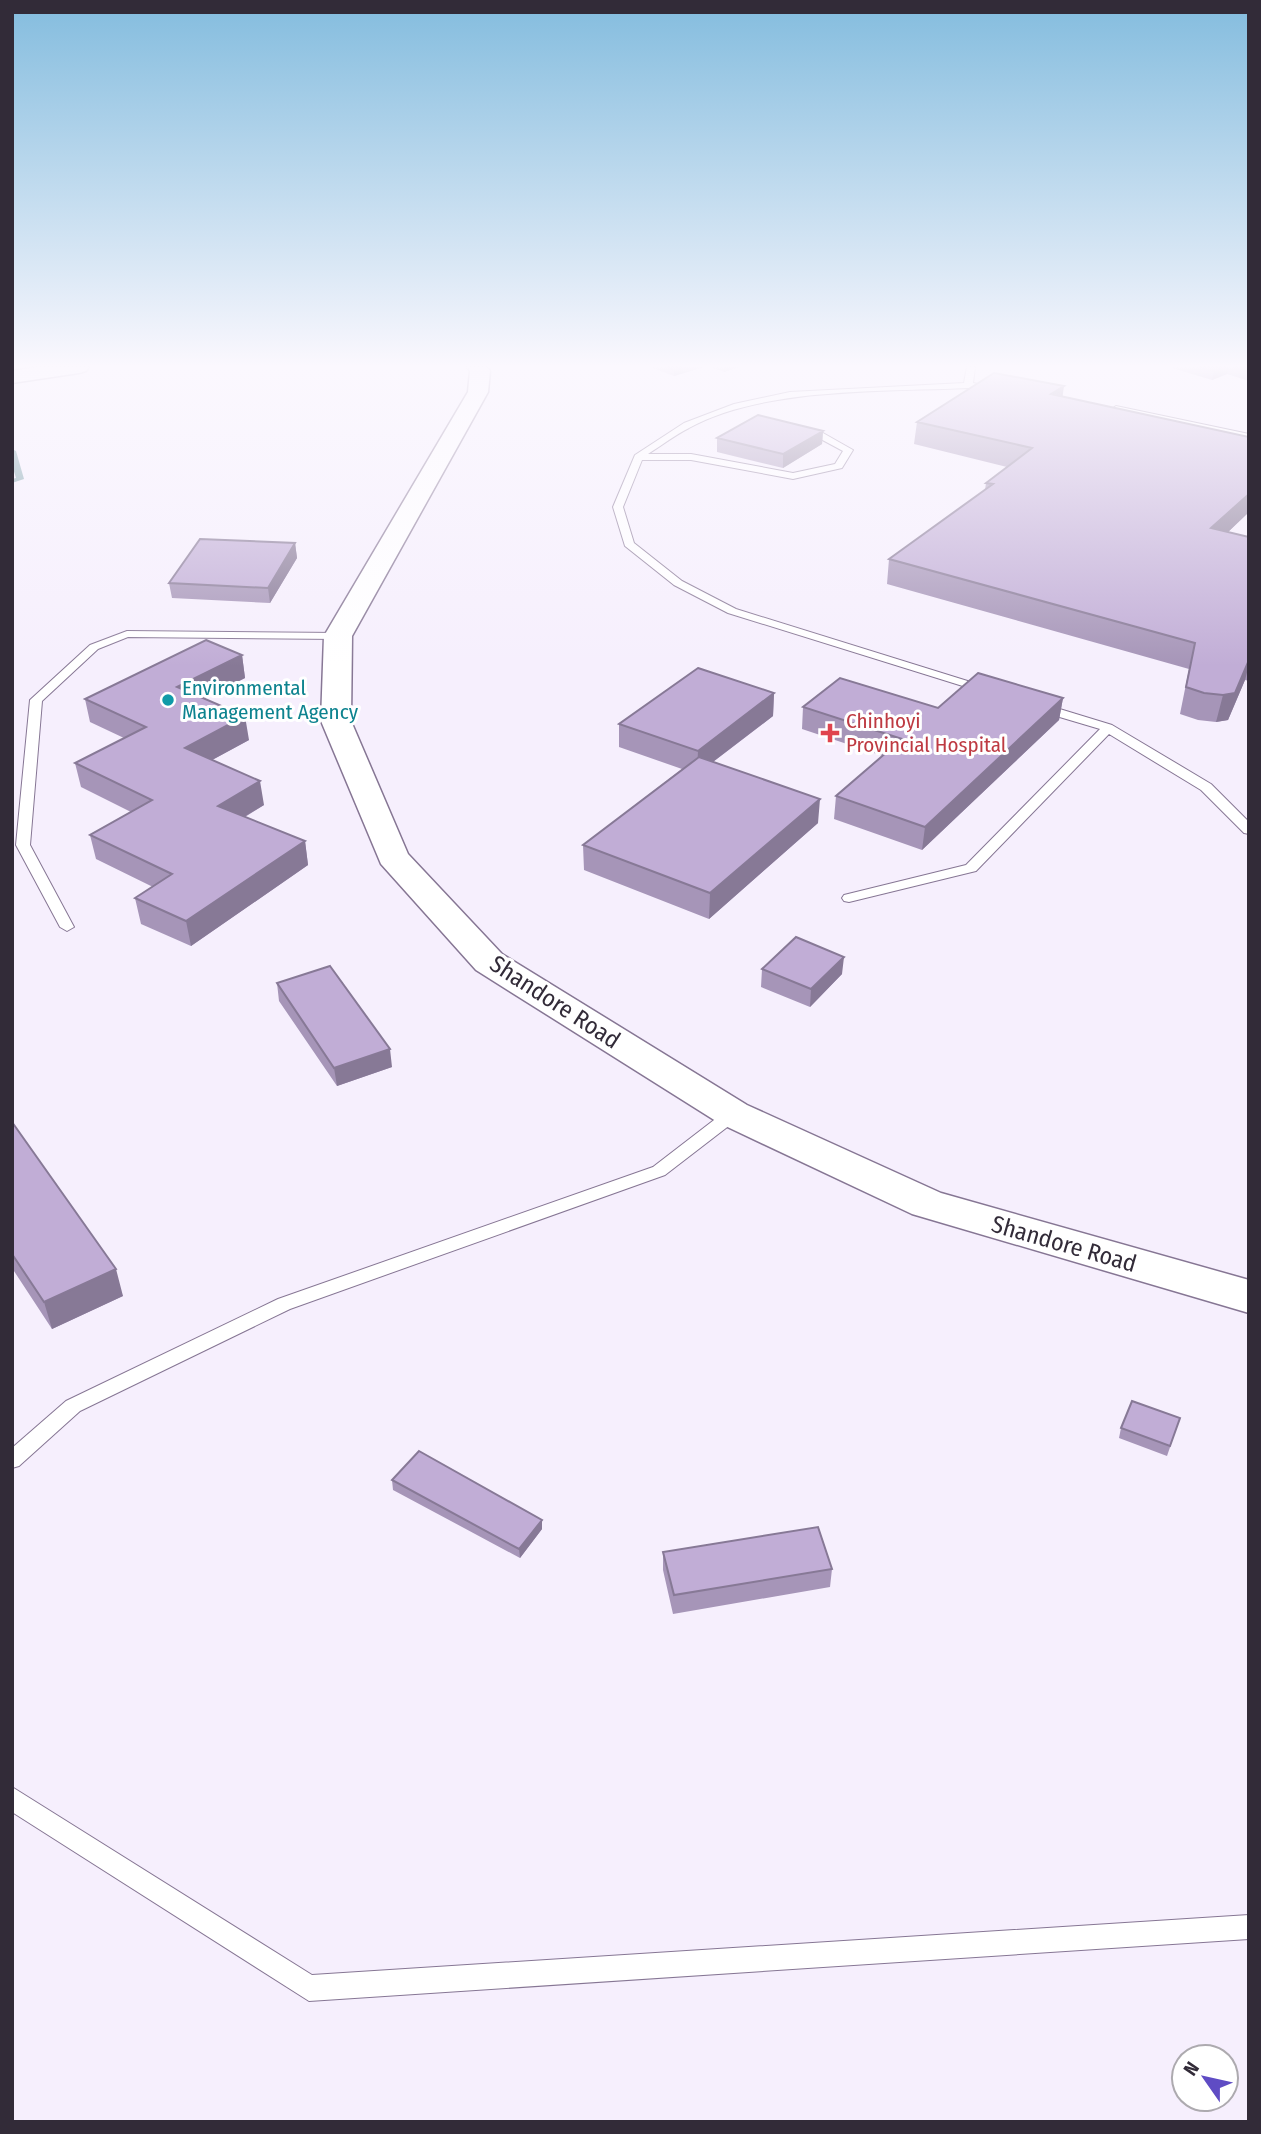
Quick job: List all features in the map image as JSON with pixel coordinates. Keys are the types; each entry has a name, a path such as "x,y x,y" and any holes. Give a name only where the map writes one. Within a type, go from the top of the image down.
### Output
{"main road":[{"name":"Shandore Road","path":"435,467 338,636 337,721 393,857 489,962 733,1114 927,1205 1249,1297"}],"lane":[{"path":"634,467 618,507 629,544 678,583 732,611 1003,696"},
{"path":"742,467 793,476 839,467"},
{"path":"67,927 23,845 36,699 94,646 127,634 338,636"},
{"path":"1029,704 1108,728 1206,787 1249,830"},
{"path":"849,898 971,869 1108,728"},
{"path":"12,1460 73,1406 247,1322 297,1300 659,1171 733,1114"},
{"path":"12,1798 309,1988 1249,1927"}],"building":[{"path":"1008,467 1249,467 1249,494 1211,528 1249,537 1249,660 1235,693 1204,693 1186,687 1195,643 889,559 993,484 986,483"},
{"path":"200,539 295,543 268,588 169,583"},
{"path":"206,640 242,655 177,687 245,716 185,748 260,781 218,806 305,841 186,921 135,898 172,874 90,835 152,800 75,763 146,727 85,699"},
{"path":"698,668 774,693 698,751 619,724"},
{"path":"978,673 1063,698 925,827 836,796 902,739 803,707 840,678 938,708"},
{"path":"699,757 820,799 710,893 583,845"},
{"path":"796,937 844,957 811,989 762,969"},
{"path":"330,966 390,1049 334,1068 277,983"},
{"path":"12,1122 116,1269 44,1302 12,1254"},
{"path":"1132,1401 1180,1418 1170,1446 1121,1428"},
{"path":"419,1451 542,1520 519,1549 392,1480"},
{"path":"818,1527 832,1569 674,1595 663,1552"}],"waterway":[{"path":"12,481 20,479 16,467"}],"place":[{"name":"Environmental Management Agency","path":"168,700"},
{"name":"Chinhoyi Provincial Hospital","path":"830,733"}]}
